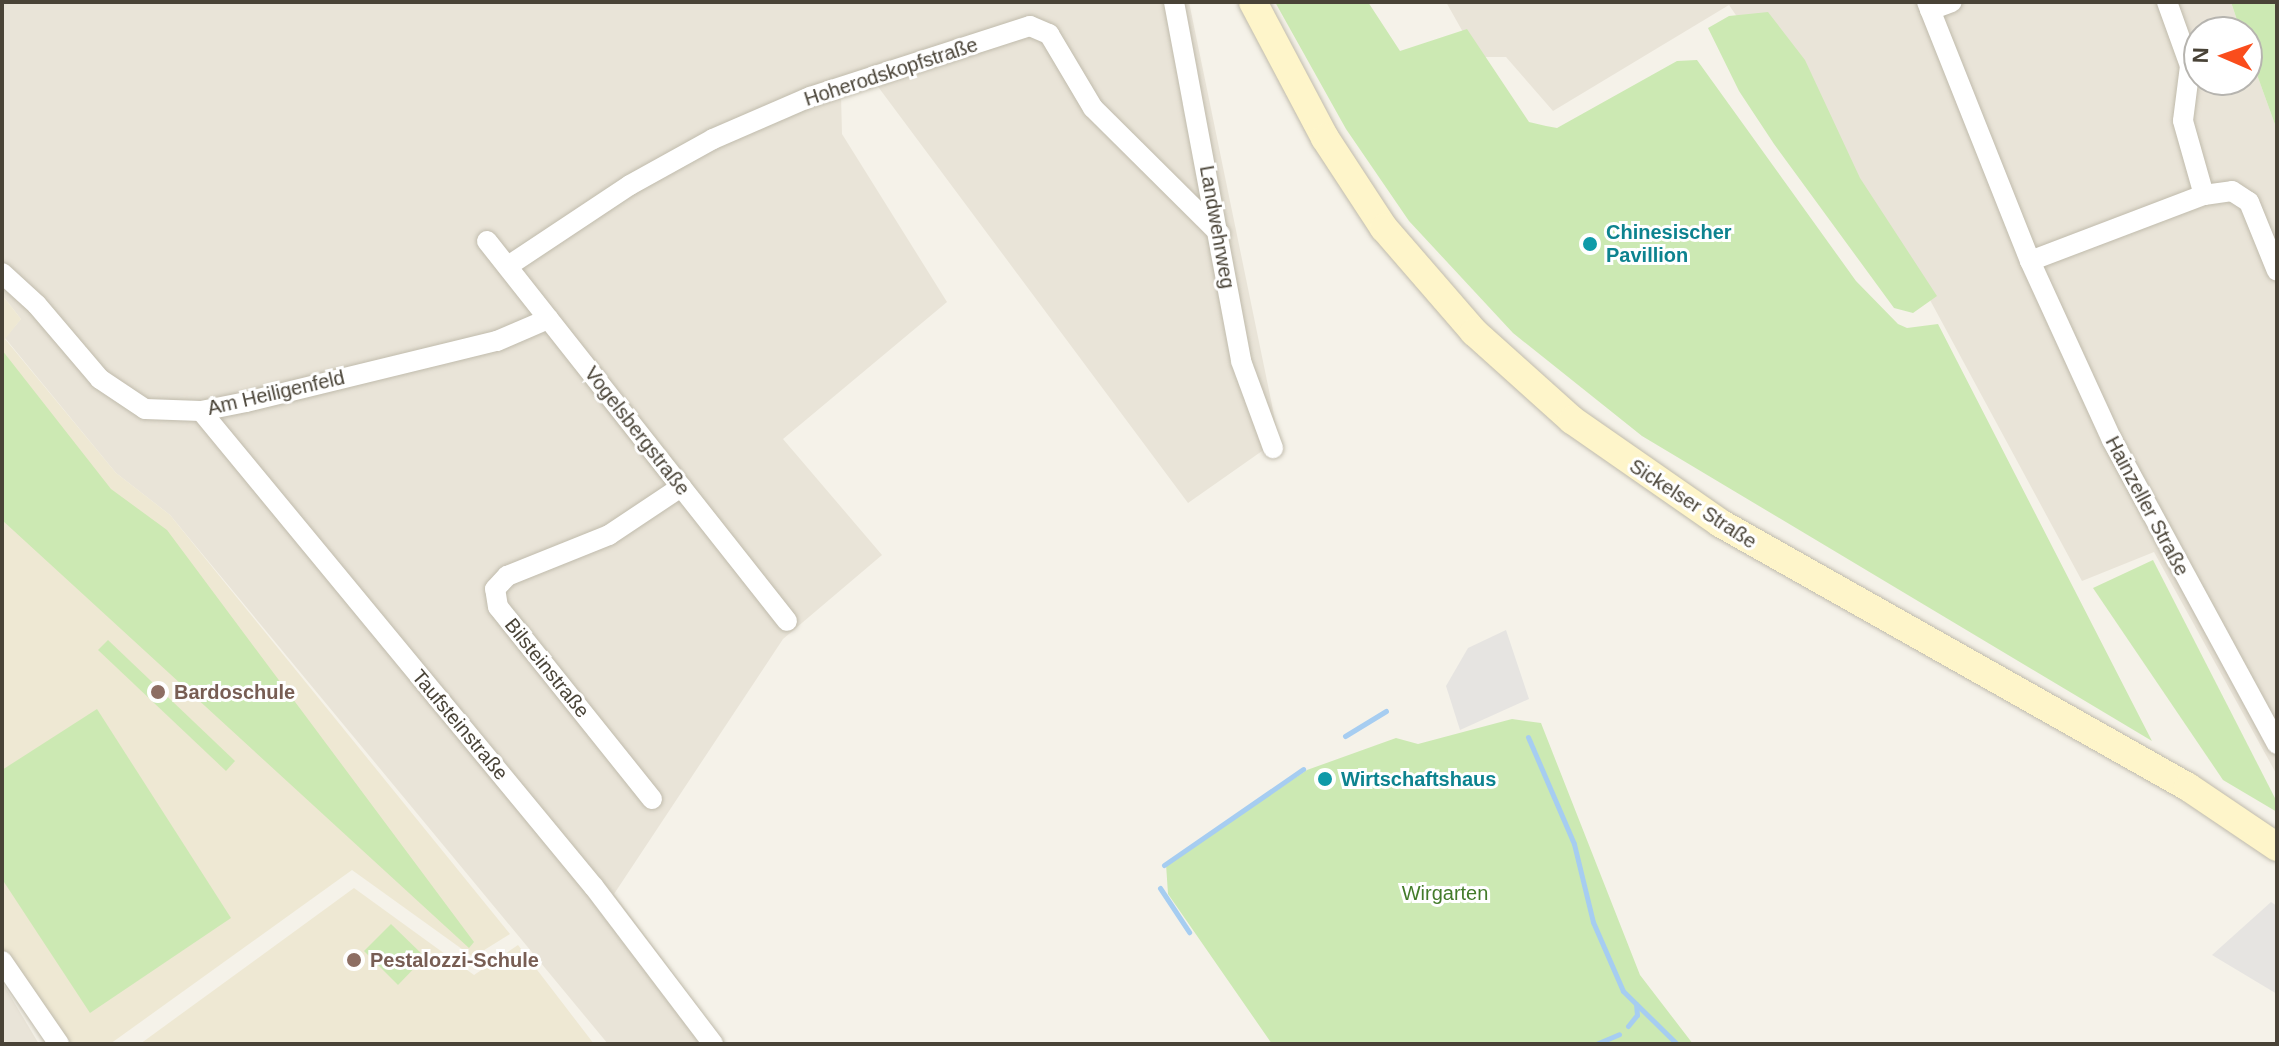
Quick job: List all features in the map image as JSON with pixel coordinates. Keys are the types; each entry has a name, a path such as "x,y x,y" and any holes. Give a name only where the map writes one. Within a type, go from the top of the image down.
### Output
{"main road":[{"name":"Sickelser Straße","path":"1253,2 1325,138 1384,228 1474,332 1563,413 1720,523 2188,787 2277,847"}],"street":[{"name":"Landwehrweg","path":"1174,2 1220,234 1241,361 1273,448"},
{"path":"1928,6 1952,2"},
{"path":"2167,2 2190,66 2183,121 2204,195"},
{"name":"Hainzeller Straße","path":"1928,6 2030,261 2112,440 2277,744"},
{"name":"Hoherodskopfstraße","path":"508,266 630,185 713,139 810,97 1030,26 1049,34 1093,108 1220,234"},
{"path":"2030,261 2204,195 2232,191 2249,202 2277,271"},
{"name":"Vogelsbergstraße","path":"487,241 787,621"},
{"name":"Am Heiligenfeld","path":"2,273 120,397 145,409 201,411 497,341 548,319"},
{"name":"Taufsteinstraße","path":"201,411 594,887 713,1044"},
{"name":"Bilsteinstraße","path":"652,799 498,607 495,589 507,576 609,535 681,487"},
{"path":"2,961 59,1044"}],"shaded area":[{"path":"2,2 1189,2 1279,439 1188,503 876,84 841,95 842,134 947,302 783,439 882,555 783,639 614,894 726,1044 608,1044 170,515 116,473 5,338 21,319 2,295"},
{"path":"1446,2 2231,2 2236,16 2183,16 2183,96 2263,96 2263,91 2277,130 2277,775 2154,552 2082,581 1930,300 1729,5 1553,111 1506,57 1477,57"},
{"name":"Bardoschule","path":"2,295 21,319 5,339 116,473 170,515 510,934 473,957 352,870 110,1044 71,1044 2,948"},
{"path":"1506,630 1529,699 1460,730 1446,686 1468,648"},
{"name":"Pestalozzi-Schule","path":"354,888 474,975 518,945 594,1044 140,1044"},
{"path":"2271,902 2277,906 2277,994 2212,955"},
{"path":"2,982 39,1044 2,1044"}],"green space":[{"path":"1275,2 1368,2 1400,51 1467,29 1529,122 1557,128 1677,61 1697,60 1856,281 1898,324 1907,328 1938,324 2152,741 1642,436 1513,333 1409,221 1346,129"},
{"path":"2231,2 2277,2 2277,130 2263,91 2263,16 2236,16"},
{"path":"1768,12 1805,60 1860,178 1937,296 1913,313 1894,308 1774,144 1739,91 1708,28 1729,16"},
{"path":"2,350 111,489 167,530 474,942 469,948 2,520"},
{"path":"2153,560 2277,802 2277,812 2223,780 2093,588"},
{"path":"108,640 235,761 226,771 98,650"},
{"path":"97,709 231,918 90,1013 2,879 2,770"},
{"name":"Wirgarten","path":"1512,719 1541,723 1640,975 1693,1044 1272,1044 1168,894 1166,864 1307,770 1396,738 1418,744"},
{"path":"391,924 425,957 398,985 364,951"}],"waterway":[{"path":"1345,736 1386,711"},
{"path":"1528,737 1574,844 1593,922 1623,991 1677,1044"},
{"path":"1164,865 1303,769"},
{"path":"1160,888 1189,932"},
{"path":"1628,1026 1637,1015 1636,1004"},
{"path":"1596,1044 1619,1034"}],"place":[{"name":"Chinesischer Pavillion","path":"1590,244"},
{"name":"Bardoschule","path":"158,692"},
{"name":"Wirtschaftshaus","path":"1325,779"},
{"name":"Pestalozzi-Schule","path":"354,960"}]}
